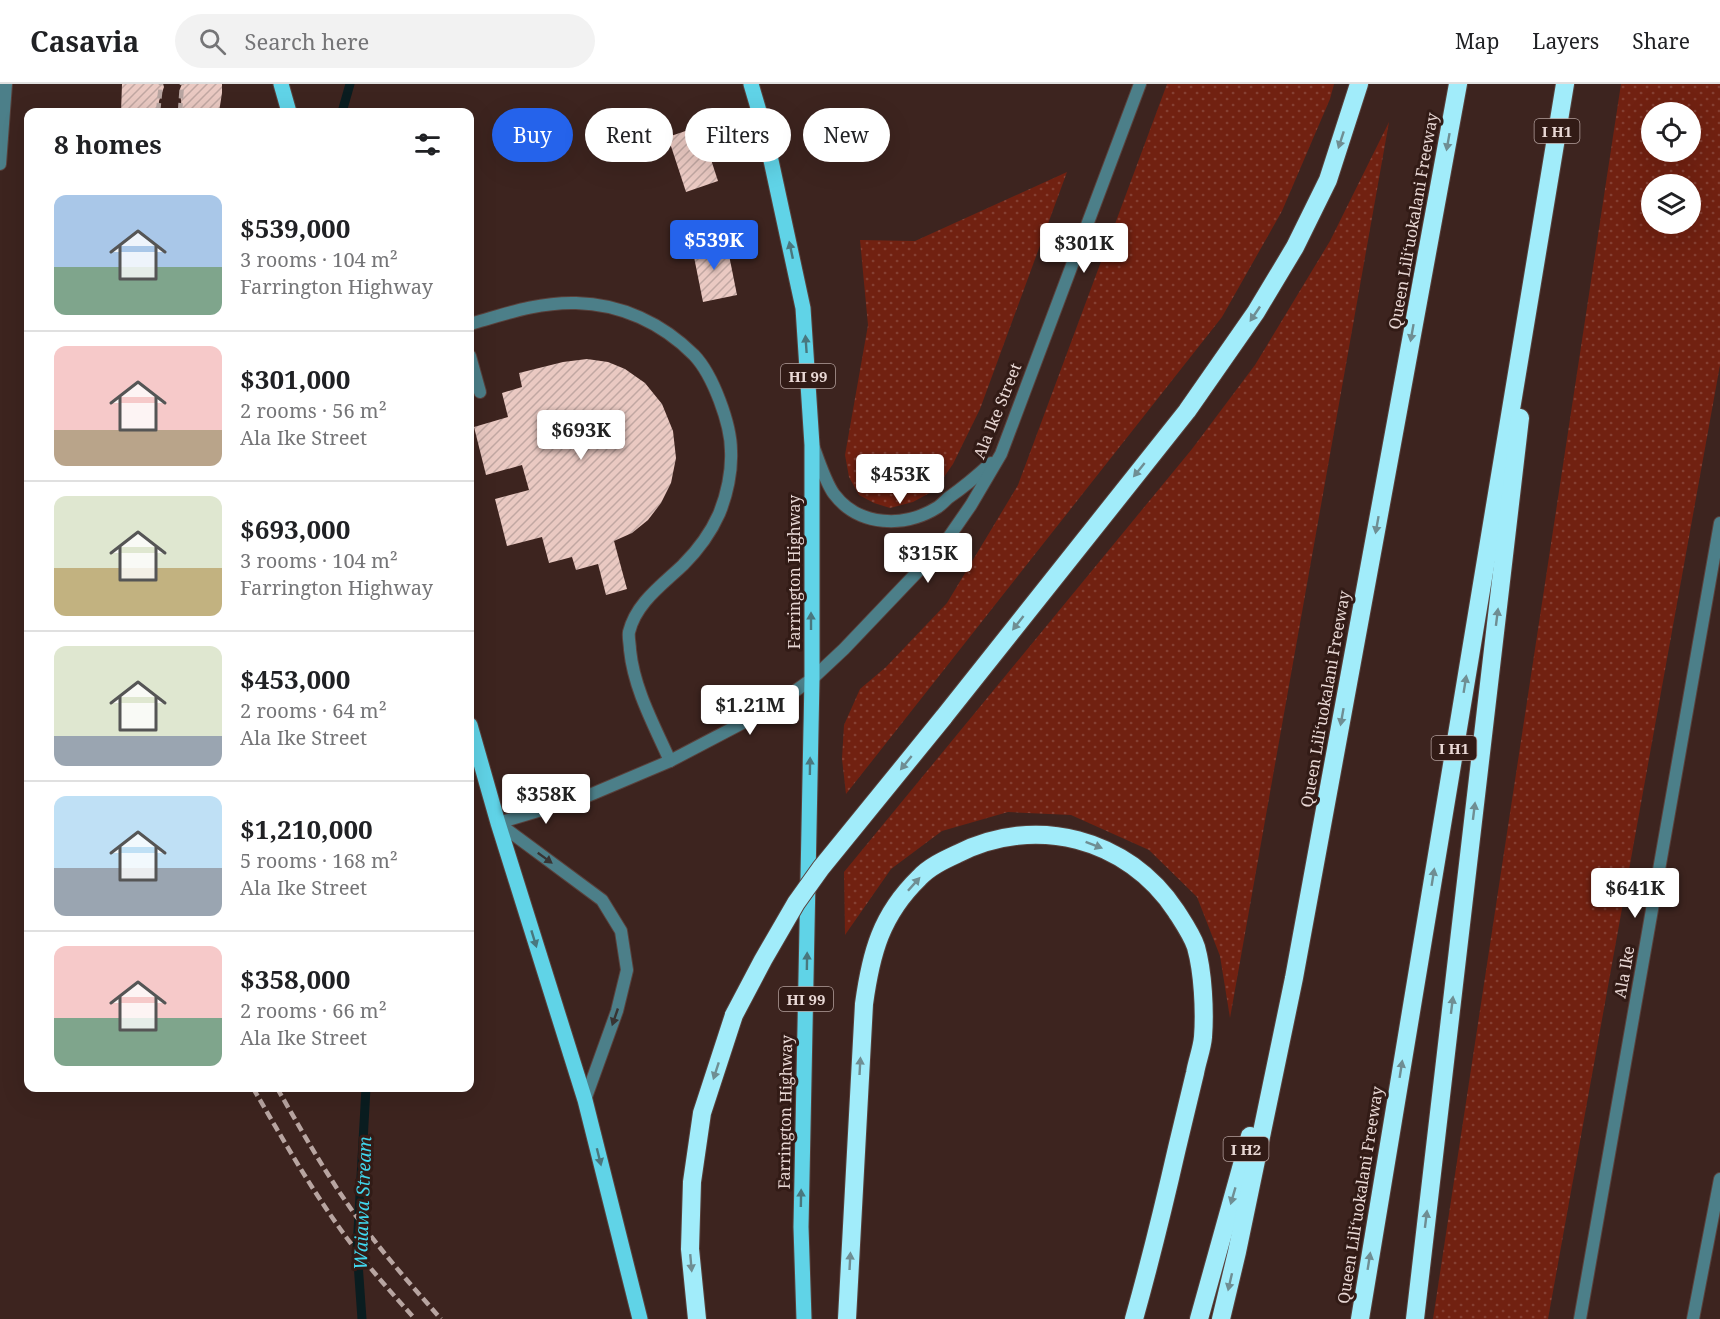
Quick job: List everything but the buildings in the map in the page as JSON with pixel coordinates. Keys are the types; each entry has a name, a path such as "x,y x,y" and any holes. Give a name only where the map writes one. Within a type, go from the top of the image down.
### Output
{"highway":[{"path":"697,1319 690,1249 692,1182 702,1113 734,1015 763,960 802,894 828,859 1187,411 1256,312 1295,247 1328,180 1359,84"},
{"name":"Queen Liliʻuokalani Freeway","path":"1221,1319 1294,978 1458,84"},
{"name":"Queen Liliʻuokalani Freeway","path":"1360,1319 1565,84"},
{"path":"1415,1319 1548,178"},
{"path":"847,1319 864,1004 875,944 887,918 902,897 920,877 941,862 989,840 1043,834 1094,844 1143,874 1165,894 1196,946 1202,981 1203,1038 1153,1253 1134,1319"},
{"name":"I H2","path":"1199,1319 1294,978"}],"main road":[{"path":"281,84 288,108"},
{"name":"Farrington Highway","path":"751,84 764,128 803,308 812,445 812,679 801,1227 804,1319"},
{"path":"474,739 585,1100 640,1319"}],"street":[{"path":"0,164 6,84"},
{"name":"Ala Ike Street","path":"498,823 585,797 670,761 771,708 812,679 844,649 944,544 971,505 1001,454 1140,84"},
{"path":"474,323 537,305 577,303 613,308 641,317 667,332 696,357 713,384 726,418 731,450 729,481 720,513 706,537 685,563 651,595 637,612 628,634 632,663 642,698 670,761"},
{"path":"474,370 480,392"},
{"path":"812,445 833,493 845,506 857,513 883,522 904,520 938,507 966,486 1001,454"},
{"name":"Ala Ike","path":"1580,1319 1717,555 1720,524"},
{"path":"498,823 602,900 621,931 627,970 617,1011 585,1100"},
{"path":"1693,1319 1714,1240 1720,1179"}],"shaded area":[{"path":"1167,84 1334,84 1330,99 1282,211 1222,317 846,794 842,759 844,725 860,689 886,667 947,603 1018,485"},
{"path":"1621,84 1720,84 1720,365 1548,1319 1433,1319"},
{"path":"1389,122 1230,1018 1220,956 1197,897 1149,850 1071,815 1008,812 942,831 891,869 845,935 844,872 1192,449 1255,365 1330,241"},
{"path":"1067,172 980,409 953,464 935,490 913,502 890,508 859,495 849,477 845,455 868,325 860,240 915,241"}],"waterway":[{"name":"Waiawa Stream","path":"343,108 350,84"},
{"name":"Waiawa Stream","path":"362,1319 357,1249 366,1092"}],"railway":[{"path":"158,108 161,84"},
{"path":"180,108 182,84"},
{"path":"255,1092 329,1213 367,1264 415,1319"},
{"path":"279,1092 348,1204 389,1258 441,1319"}]}
